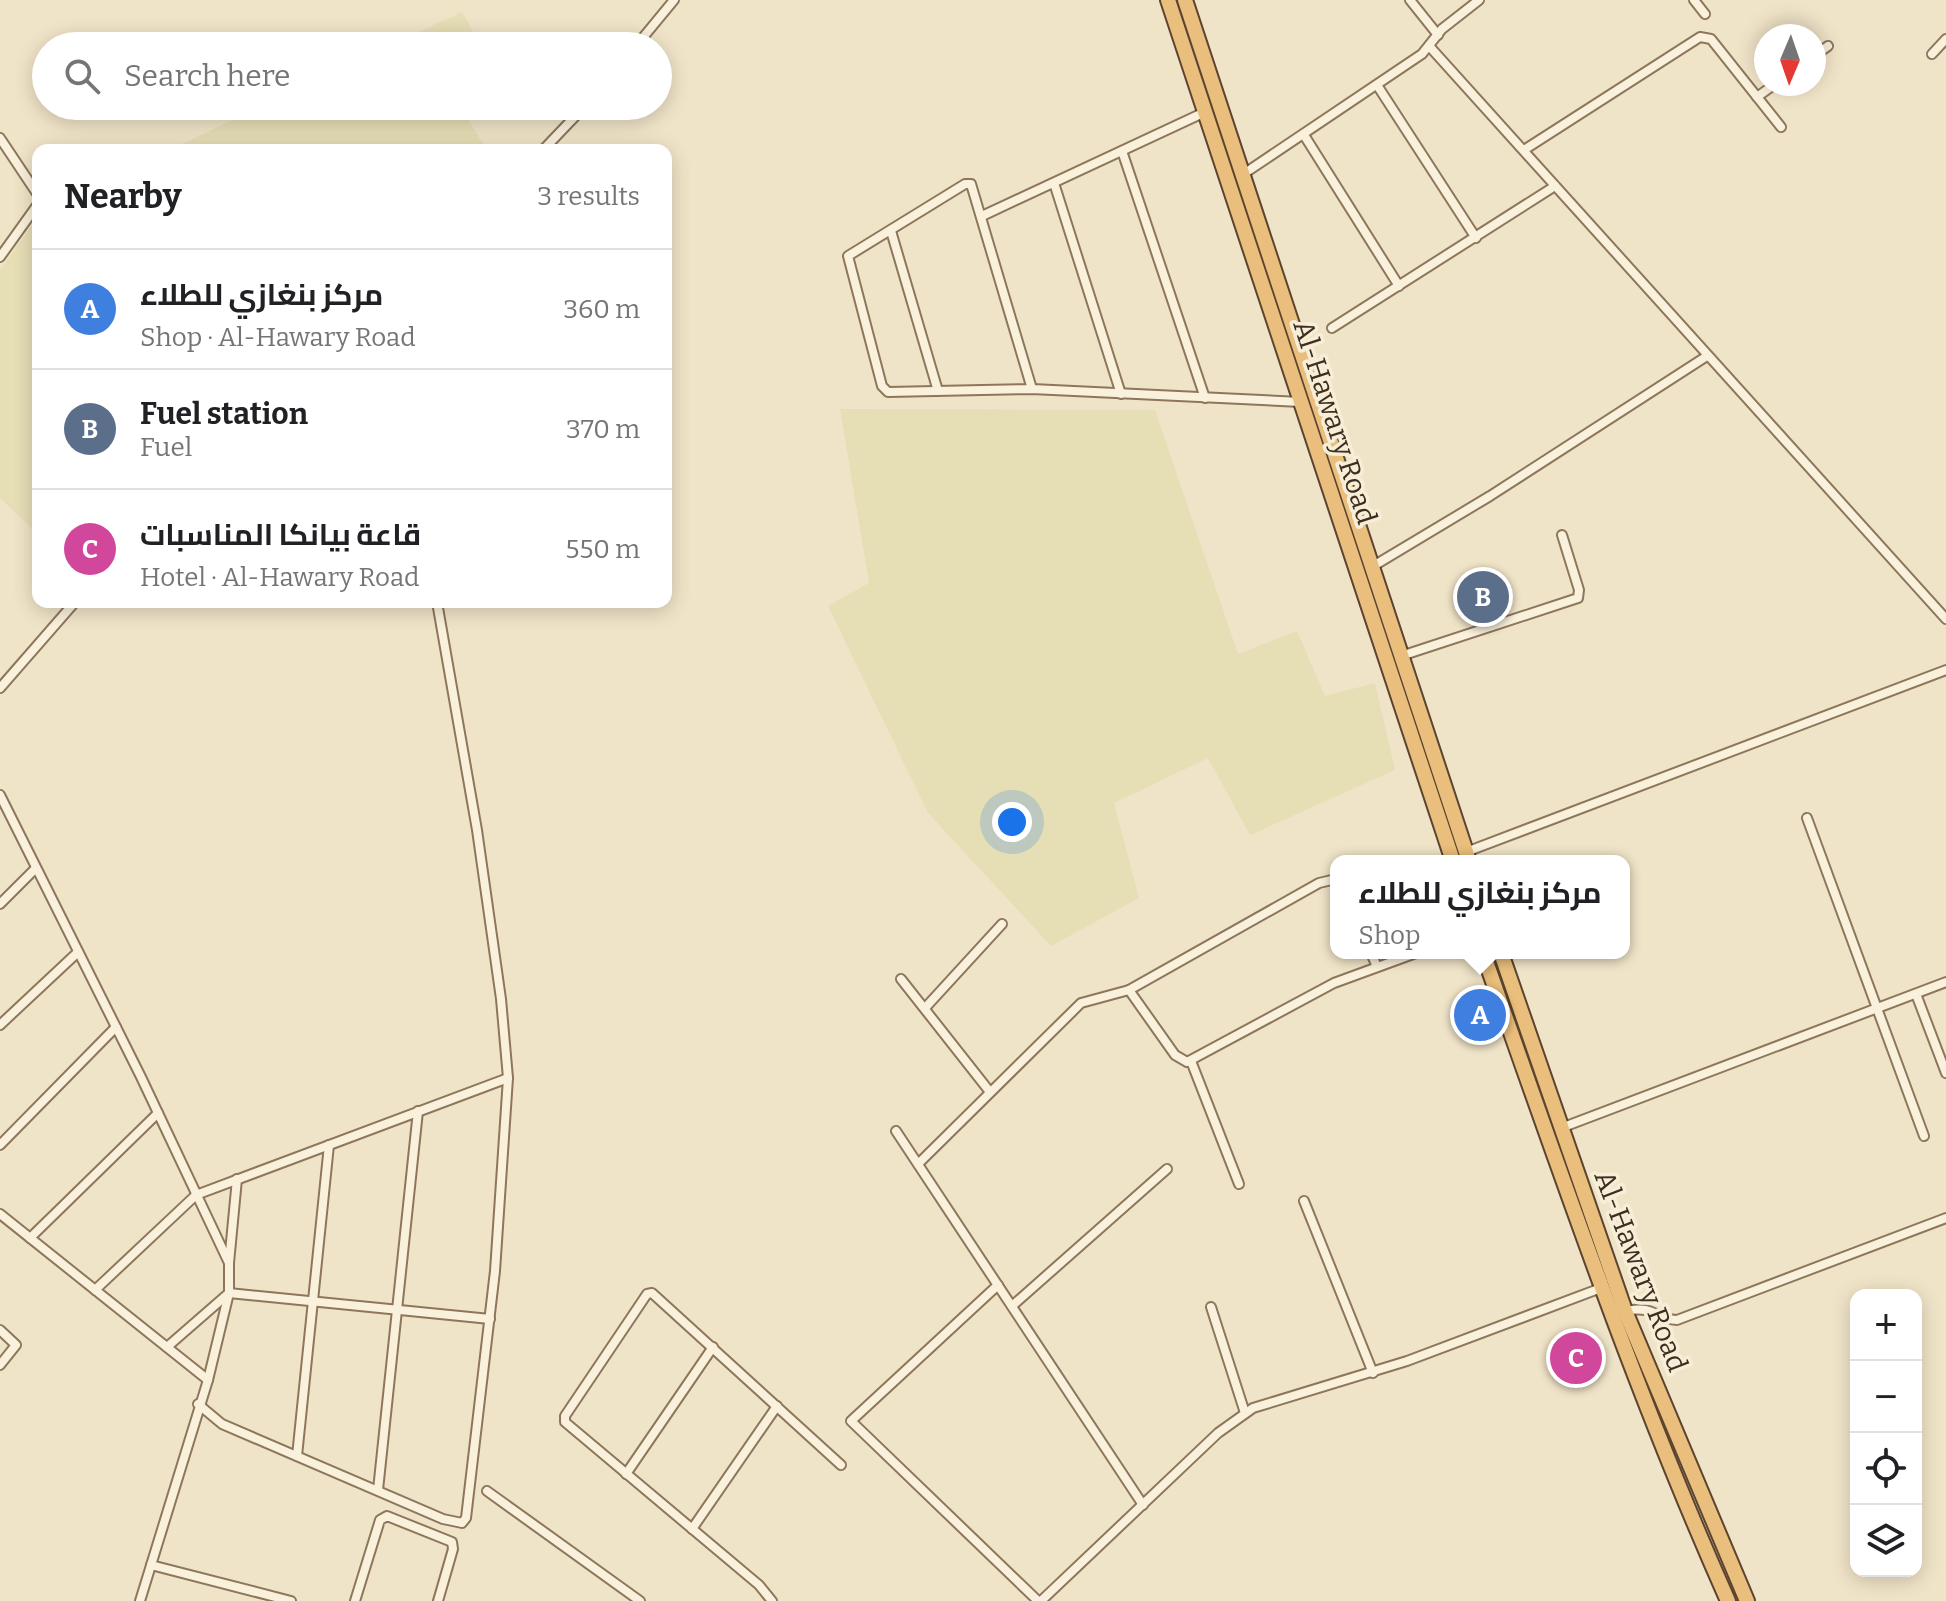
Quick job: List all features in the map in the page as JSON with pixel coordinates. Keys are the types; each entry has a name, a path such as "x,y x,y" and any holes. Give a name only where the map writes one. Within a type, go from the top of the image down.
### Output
{"highway":[{"name":"Al-Hawary Road","path":"1168,0 1451,855"},
{"name":"Al-Hawary Road","path":"1185,0 1370,568 1467,855"},
{"name":"Al-Hawary Road","path":"1485,959 1601,1288 1638,1360 1747,1601"},
{"name":"Al-Hawary Road","path":"1503,959 1625,1311 1687,1510 1728,1601"}],"street":[{"path":"648,32 674,0"},
{"path":"1410,0 1438,35"},
{"path":"1241,176 1430,47 1438,35 1479,0"},
{"path":"1694,0 1705,14"},
{"path":"1524,150 1700,37 1711,39 1781,127"},
{"path":"1932,54 1946,39"},
{"path":"1430,47 1946,619"},
{"path":"1377,85 1476,238"},
{"path":"982,216 1205,112"},
{"path":"549,144 572,120"},
{"path":"1304,135 1399,286"},
{"path":"0,138 32,186"},
{"path":"1122,151 1205,398"},
{"path":"1032,389 974,188 969,183 847,259 882,386 892,393 1032,389 1301,402"},
{"path":"1054,183 1121,394"},
{"path":"1332,328 1555,186"},
{"path":"0,257 32,212"},
{"path":"891,231 938,391"},
{"path":"1370,568 1558,454 1707,356"},
{"path":"1400,657 1578,598 1579,590 1562,535"},
{"path":"0,688 70,608"},
{"path":"198,1404 222,1424 297,1456 455,1523 462,1523 466,1518 490,1319 508,1078 501,999 477,830 438,608"},
{"path":"1473,855 1946,670"},
{"path":"0,795 229,1263"},
{"path":"1807,818 1924,1136"},
{"path":"0,904 36,868"},
{"path":"918,1164 1086,1000 1129,990 1319,883 1330,880"},
{"path":"925,1008 1002,924"},
{"path":"0,1025 78,952"},
{"path":"1374,959 1377,967"},
{"path":"1129,990 1181,1062 1191,1061 1334,983 1399,959"},
{"path":"901,979 990,1092"},
{"path":"1560,1128 1946,982"},
{"path":"1916,994 1946,1073"},
{"path":"0,1145 116,1027"},
{"path":"1191,1061 1239,1184"},
{"path":"95,1290 196,1195 508,1078"},
{"path":"378,1490 418,1111"},
{"path":"30,1238 158,1113"},
{"path":"896,1131 1143,1505"},
{"path":"297,1456 329,1145"},
{"path":"1012,1306 1167,1169"},
{"path":"140,1601 198,1404 208,1380 229,1293 237,1179"},
{"path":"1304,1201 1373,1373"},
{"path":"0,1214 208,1380"},
{"path":"1625,1311 1649,1308 1667,1319 1677,1320 1946,1218"},
{"path":"998,1285 851,1421 1039,1601 1218,1433 1245,1413 1373,1373 1601,1288"},
{"path":"167,1347 229,1293 490,1319"},
{"path":"772,1601 759,1585 564,1418 647,1294 655,1293 841,1465"},
{"path":"1211,1307 1245,1413"},
{"path":"0,1330 16,1345 0,1365"},
{"path":"626,1474 713,1347"},
{"path":"692,1529 777,1406"},
{"path":"487,1491 640,1601"},
{"path":"355,1601 380,1520 387,1516 452,1542 453,1549 438,1601"},
{"path":"151,1565 291,1601"}],"shaded area":[{"path":"462,12 473,32 420,32"},
{"path":"233,120 468,120 483,144 182,144"},
{"path":"32,225 32,528 0,498 0,270"},
{"path":"840,409 1155,410 1238,654 1297,631 1325,696 1375,683 1395,770 1250,835 1208,758 1114,803 1139,898 1051,946 928,813 828,606 869,583"}],"place":[{"name":"Fuel station","path":"1483,597"},
{"name":"مركز بنغازي للطلاء","path":"1480,1015"},
{"name":"قاعة بيانكا المناسبات","path":"1576,1358"}]}
